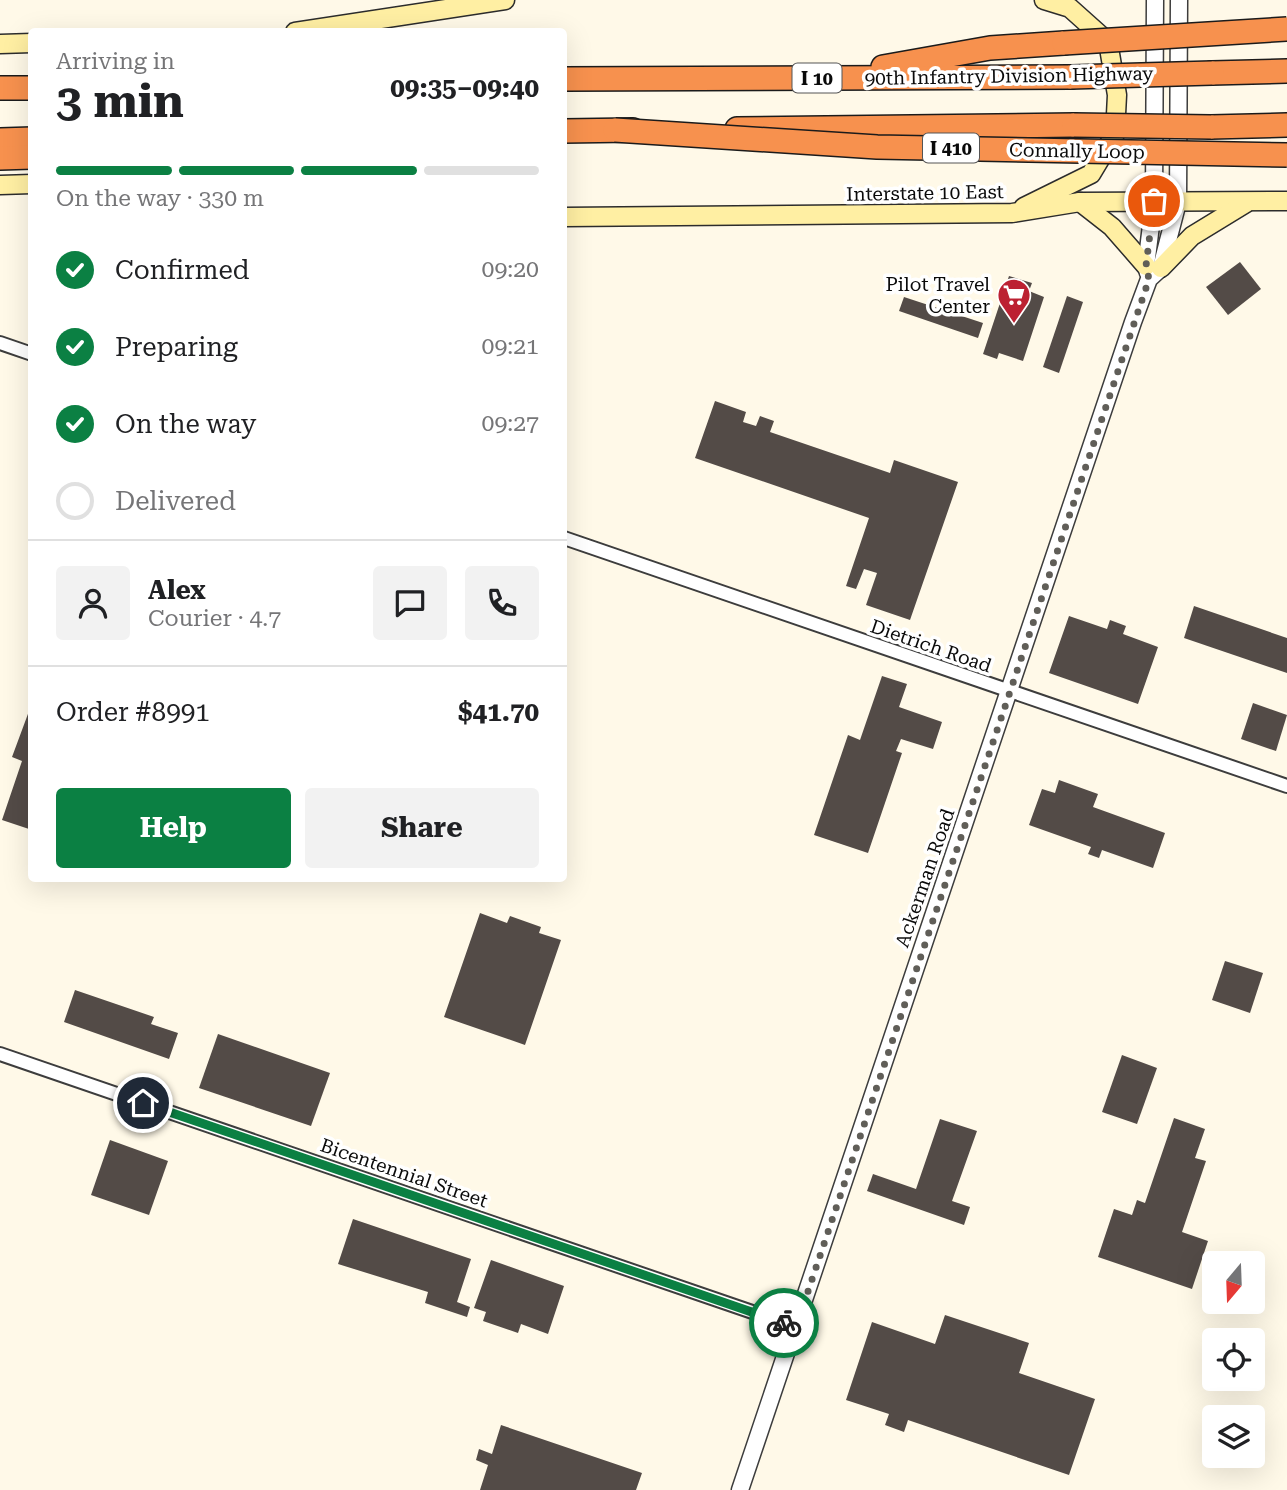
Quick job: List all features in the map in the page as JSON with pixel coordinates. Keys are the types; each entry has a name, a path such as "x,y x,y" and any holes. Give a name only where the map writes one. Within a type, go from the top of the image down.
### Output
{"highway":[{"path":"821,78 990,48 1287,29"},
{"name":"90th Infantry Division Highway","path":"567,79 1071,77 1287,71"},
{"path":"0,88 28,88"},
{"path":"567,131 1287,125"},
{"name":"Connally Loop","path":"615,130 877,147 1287,155"},
{"path":"0,140 28,139"},
{"path":"0,158 28,156"}],"main road":[{"path":"321,28 505,0"},
{"path":"1012,213 1091,174 1115,134 1117,95 1108,42 1070,8 1044,0"},
{"path":"0,44 28,43"},
{"path":"0,185 28,184"},
{"path":"1080,202 1112,227 1152,271 1192,236 1249,201"},
{"name":"Interstate 10 East","path":"567,217 1012,213 1080,202 1287,201"}],"street":[{"name":"Ackerman Road","path":"1152,271 1155,0"},
{"name":"Ackerman Road","path":"740,1490 1152,271 1178,202 1179,0"},
{"path":"0,343 28,353"},
{"name":"Dietrich Road","path":"567,539 1009,693 1287,786"},
{"name":"Bicentennial Street","path":"0,1054 796,1327"}],"building":[{"path":"1240,262 1261,289 1228,315 1206,287"},
{"name":"Pilot Travel Center","path":"1009,276 1032,283 1029,291 1044,297 1023,361 999,353 997,359 983,354"},
{"path":"1067,296 1083,302 1059,373 1043,367"},
{"path":"904,297 983,323 978,338 899,311"},
{"path":"715,401 746,412 743,422 756,426 760,416 774,421 770,432 890,473 894,460 958,482 910,620 866,605 877,573 864,569 856,589 846,586 869,518 695,458"},
{"path":"1194,606 1287,638 1287,673 1184,638"},
{"path":"1069,616 1107,629 1110,620 1126,626 1123,634 1158,647 1138,704 1049,673"},
{"path":"882,676 907,684 899,707 942,722 933,749 901,739 896,751 902,753 868,853 814,835 848,735 860,740"},
{"path":"1253,703 1287,715 1276,751 1241,739"},
{"path":"28,714 28,829 2,820 22,761 12,757"},
{"path":"1059,780 1098,794 1093,807 1165,833 1153,868 1102,850 1099,858 1088,854 1091,847 1029,825 1042,789 1055,793"},
{"path":"480,913 507,923 510,916 541,927 539,933 561,940 525,1045 444,1017"},
{"path":"1225,961 1263,973 1250,1013 1212,1000"},
{"path":"75,990 154,1017 151,1024 178,1033 169,1059 64,1022"},
{"path":"218,1034 330,1073 311,1126 199,1088"},
{"path":"1122,1055 1157,1068 1137,1124 1102,1112"},
{"path":"1174,1118 1205,1129 1195,1158 1206,1161 1182,1232 1208,1241 1205,1251 1202,1251 1192,1289 1098,1257 1114,1209 1132,1215 1137,1200 1145,1203"},
{"path":"940,1119 977,1131 952,1201 970,1207 964,1225 867,1191 873,1174 916,1189"},
{"path":"110,1140 168,1161 149,1215 91,1195"},
{"path":"353,1219 471,1259 457,1302 470,1307 467,1317 425,1303 428,1292 338,1264"},
{"path":"491,1260 564,1286 548,1334 521,1324 518,1333 483,1321 486,1312 474,1308"},
{"path":"945,1315 1029,1343 1019,1373 1095,1399 1069,1475 908,1420 904,1432 885,1425 889,1414 846,1400 872,1322 935,1344"},
{"path":"501,1425 642,1473 636,1490 480,1490 488,1465 476,1460 479,1449 492,1454"}],"way so far":[{"path":"784,1323 796,1327 1149,279 1146,266 1154,201"}],"place":[{"name":"Pilot Travel Center","path":"1014,325"}],"route":[{"path":"143,1103 784,1323"}]}
